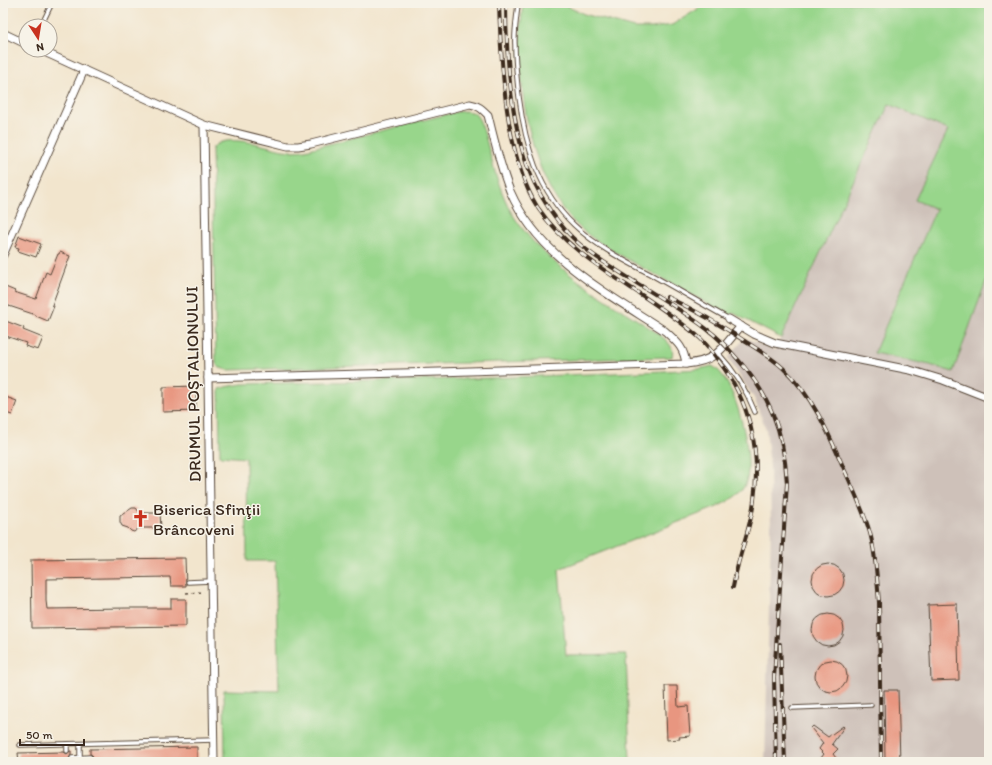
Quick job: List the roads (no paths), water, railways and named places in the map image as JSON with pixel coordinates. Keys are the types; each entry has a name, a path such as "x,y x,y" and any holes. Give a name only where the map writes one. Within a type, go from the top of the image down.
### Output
{"street":[{"path":"3,33 18,40"},
{"path":"58,58 204,125 288,146 311,144 470,104 476,105 488,115 502,169 510,192 523,215 539,238 557,256 579,274 665,331 683,349 686,364"},
{"path":"3,255 84,70"},
{"name":"DRUMUL POȘTALIONULUI","path":"204,125 214,762"},
{"path":"729,319 775,343 916,372 943,380 989,398"},
{"path":"208,378 686,364 705,361 718,353 741,326"}],"lane":[{"path":"45,18 52,3"},
{"path":"518,3 514,44 515,67 525,137 530,155 546,190 561,211 574,224 601,246 729,319"},
{"path":"718,353 741,382 755,412"},
{"path":"188,582 211,582"},
{"path":"792,708 872,705"},
{"path":"20,745 214,740"},
{"path":"95,743 95,749"},
{"path":"67,744 67,751"},
{"path":"80,744 80,758"},
{"path":"72,758 90,757"}],"railway":[{"path":"499,3 501,53 507,109 512,137 518,163 527,187 538,208 548,222 584,256 671,315 701,339 729,376 745,409 751,427 754,445 756,481 752,515 733,587"},
{"path":"506,3 507,47 515,120 527,165 535,184 549,209 567,232 590,253 681,311 719,339 757,384 773,414 783,447 787,483 774,678 776,762"},
{"path":"667,297 717,324 765,354 783,368 794,379 812,403 833,443 862,509 874,550 879,602 881,762"},
{"path":"780,644 785,762"}],"place":[{"name":"Biserica Sfinţii Brâncoveni","path":"140,519"}]}
